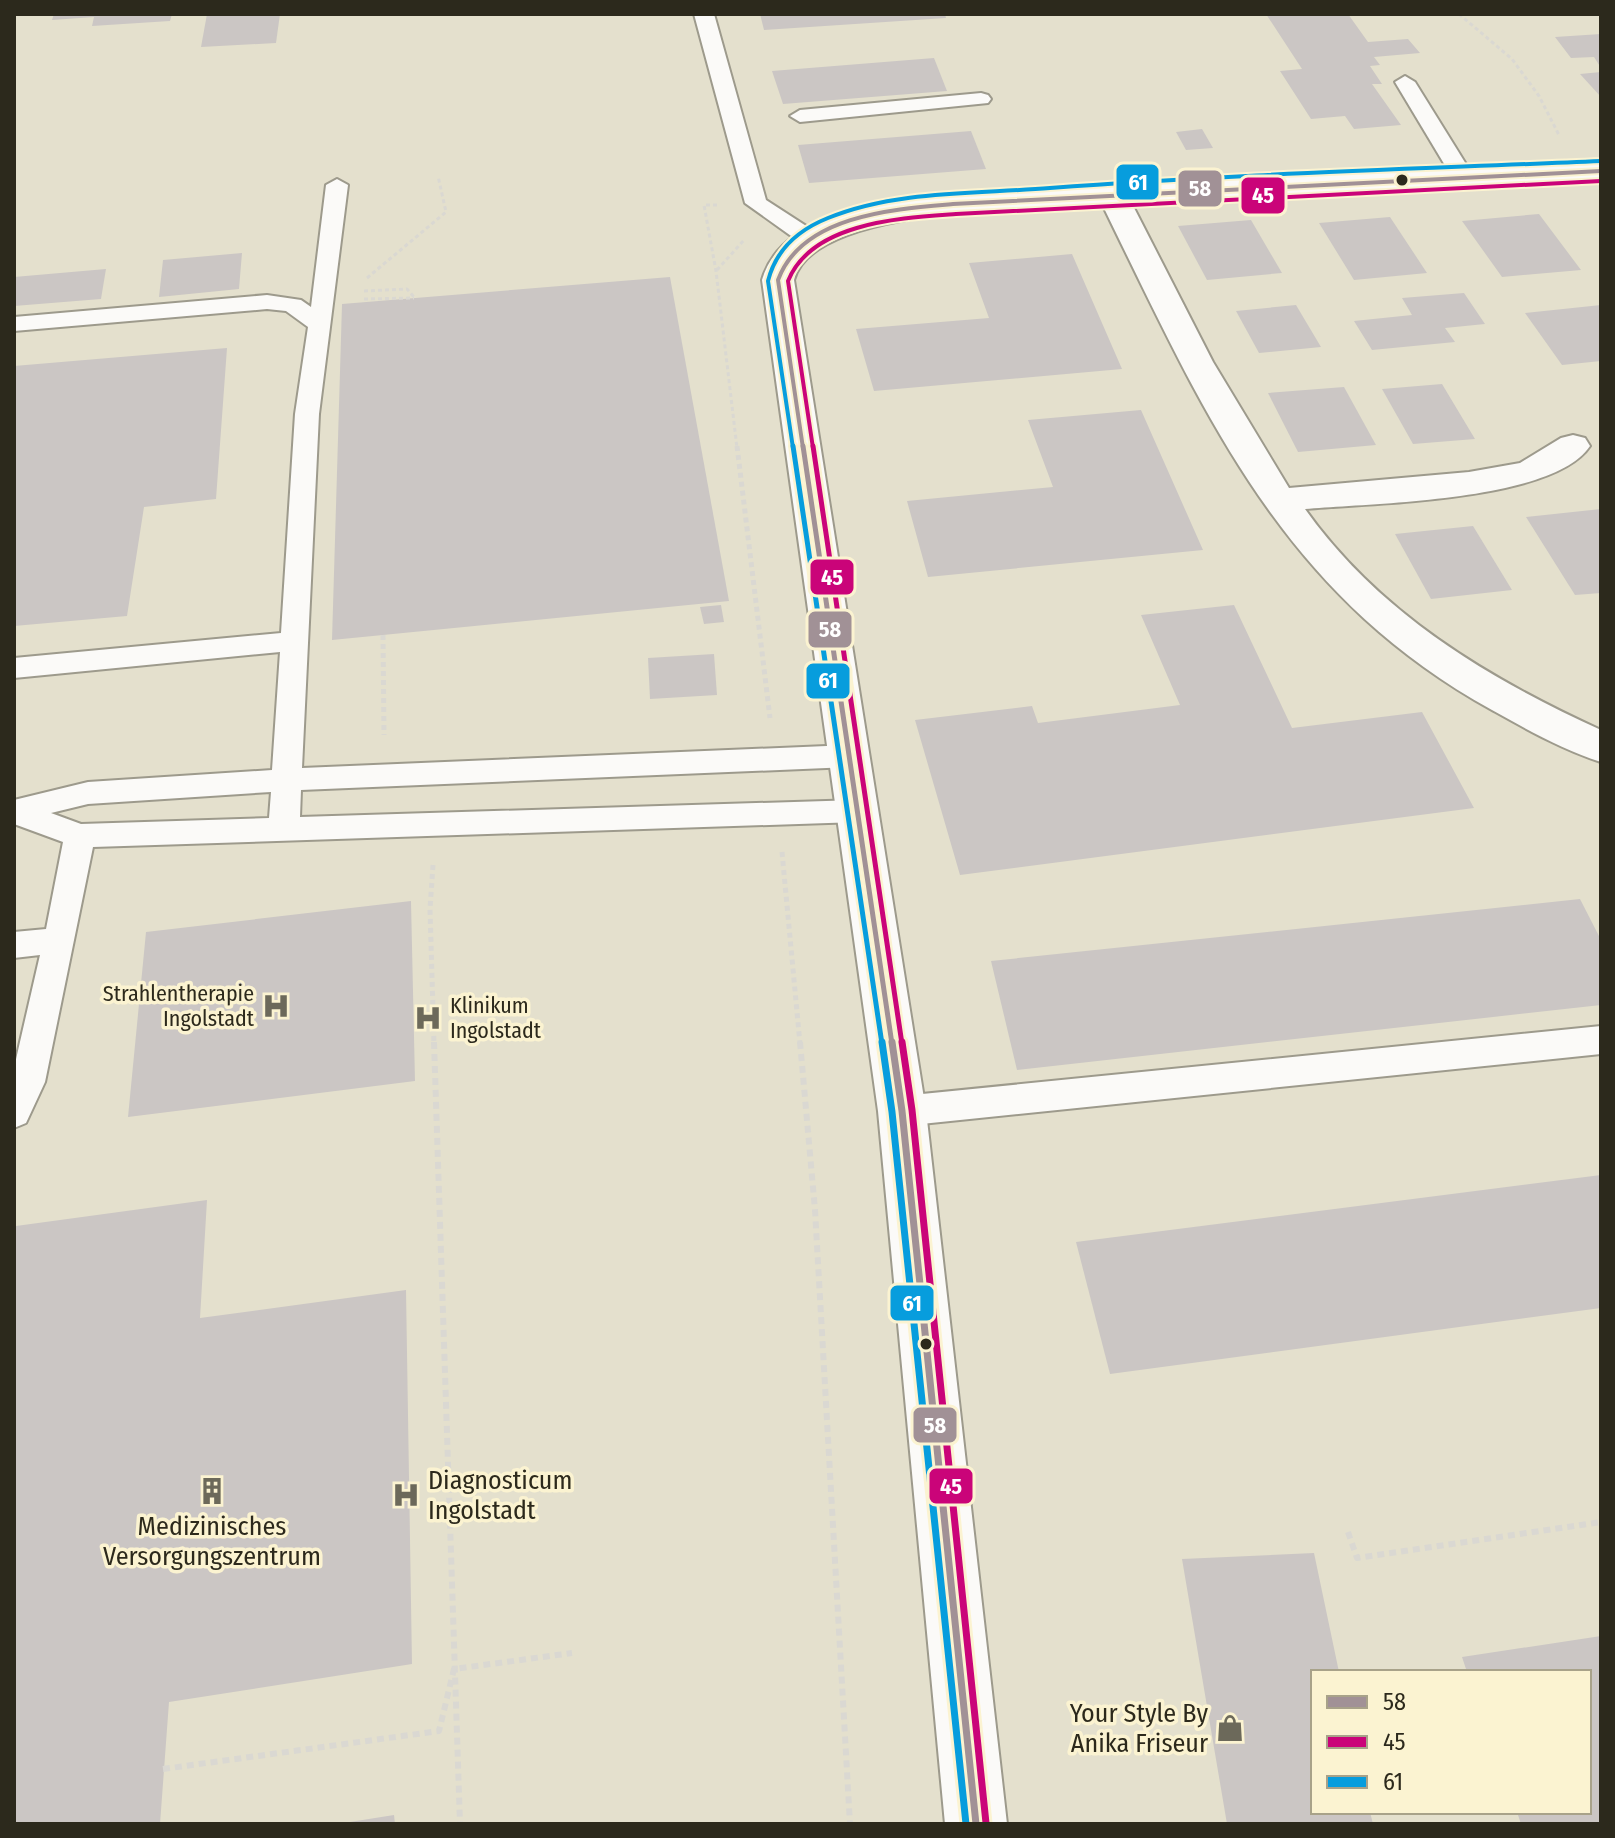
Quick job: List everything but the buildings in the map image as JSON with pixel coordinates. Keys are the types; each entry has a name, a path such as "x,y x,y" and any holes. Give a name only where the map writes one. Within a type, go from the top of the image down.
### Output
{"street":[{"path":"976,1824 902,1111 778,280 782,265 809,238 857,219 907,210 1112,194 1588,172"},
{"path":"1112,194 1185,340 1278,500 1326,561 1382,617 1450,667 1526,713 1601,747"},
{"path":"1278,500 1469,483 1530,472 1573,446"}],"lane":[{"path":"704,14 756,203 809,238"},
{"path":"1405,82 1463,177"},
{"path":"800,116 981,99"},
{"path":"284,828 307,414 337,185"},
{"path":"14,324 267,302 293,305 324,295"},
{"path":"293,305 320,325"},
{"path":"14,668 292,641"},
{"path":"14,812 88,793 286,780 850,756"},
{"path":"14,812 80,836 858,811"},
{"path":"14,1113 28,1082 80,836"},
{"path":"14,945 60,940"},
{"path":"902,1111 1601,1040"}],"path":[{"path":"1459,14 1512,59 1588,172"},
{"path":"324,295 351,292 407,289 414,298 341,301 351,292 446,212 438,176"},
{"path":"716,271 775,759"},
{"path":"780,815 815,1210 850,1824"},
{"path":"434,857 430,909 460,1824"},
{"path":"1348,1532 1357,1558 1601,1522"},
{"path":"454,1669 572,1653"},
{"path":"163,1769 439,1731 454,1669"}],"transit line":[{"name":"61","path":"966,1824 892,1112 768,281 772,267 788,243 813,225 856,209 908,199 1200,179 1601,161"},
{"name":"58","path":"976,1824 902,1111 778,280 789,257 819,234 855,220 902,209 1191,189 1601,171"},
{"name":"45","path":"986,1823 912,1110 788,281 799,261 826,241 858,229 905,219 1193,199 1601,181"}],"place":[{"name":"Strahlentherapie Ingolstadt","path":"276,1006"},
{"name":"Klinikum Ingolstadt","path":"428,1018"},
{"name":"Medizinisches Versorgungszentrum","path":"212,1491"},
{"name":"Diagnosticum Ingolstadt","path":"406,1495"},
{"name":"Your Style By Anika Friseur","path":"1230,1728"}]}
